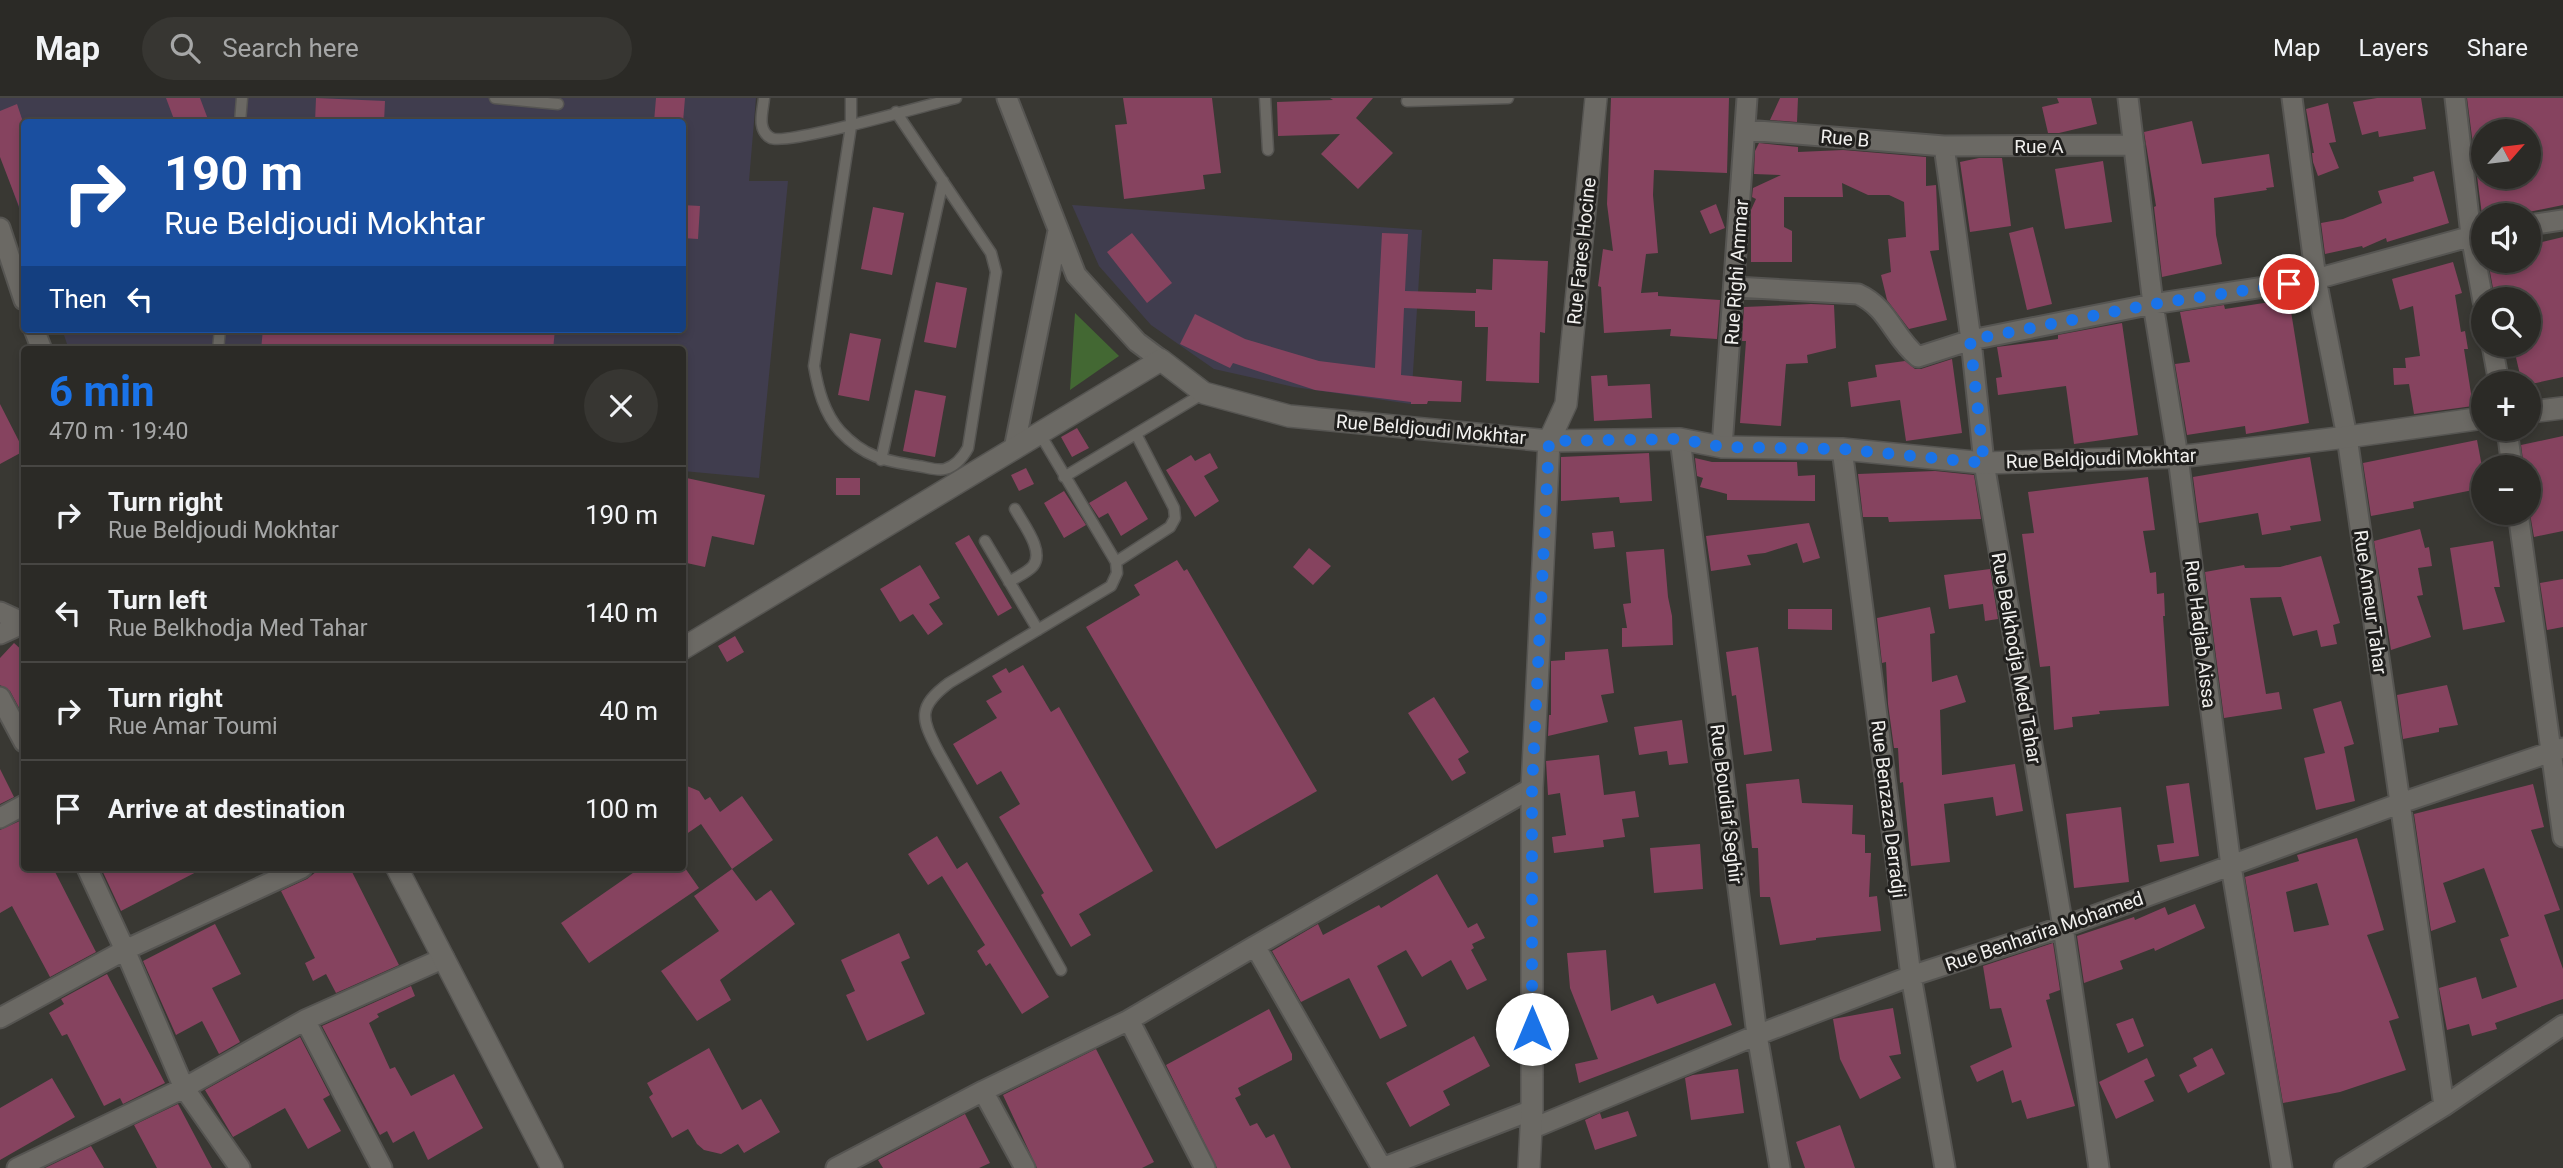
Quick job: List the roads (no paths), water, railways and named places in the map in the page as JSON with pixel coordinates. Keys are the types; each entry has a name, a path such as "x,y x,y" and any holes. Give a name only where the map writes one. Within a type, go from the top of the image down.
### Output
{"street":[{"name":"Rue Beldjoudi Mokhtar","path":"1007,98 1076,275 1137,342 1205,393 1289,416 1549,441 1680,439 1722,447 1842,449 1984,463 2178,457 2471,420"},
{"name":"Rue Fares Hocine","path":"1549,441 1566,404 1596,98"},
{"name":"Rue Righi Ammar","path":"1722,447 1747,98"},
{"name":"Rue Hadjab Aissa","path":"2128,98 2153,304 2178,457 2231,866 2283,1168"},
{"name":"Rue Ameur Tahar","path":"2292,98 2316,279 2347,437 2444,1106"},
{"path":"2455,98 2472,203"},
{"name":"Rue B","path":"1746,130 1944,146"},
{"name":"Rue A","path":"1944,146 2134,145"},
{"name":"Rue Belkhodja Med Tahar","path":"1944,146 1984,463 2063,928 2099,1168"},
{"path":"2541,223 2563,220"},
{"path":"0,228 21,291"},
{"path":"1014,449 1059,230"},
{"path":"1735,287 1858,294 1871,299 1882,310 1901,340 1918,357 1970,340 2153,304 2316,279 2471,236"},
{"path":"686,647 1161,360"},
{"path":"2541,411 2563,408"},
{"name":"Rue Boudiaf Seghir","path":"1680,439 1757,1035 1780,1168"},
{"path":"1529,1168 1532,1119 1532,788 1549,441"},
{"name":"Rue Benzaza Derradji","path":"1842,449 1911,976 1945,1168"},
{"path":"2520,525 2557,750 2563,837"},
{"path":"0,612 21,622"},
{"path":"0,634 21,624"},
{"path":"0,697 21,736"},
{"name":"Rue Benharira Mohamed","path":"1382,1168 1532,1119 1911,976 2063,928 2401,803 2557,750"},
{"path":"836,1168 983,1091 1129,1020 1532,788"},
{"path":"0,818 21,807"},
{"path":"88,871 184,1088 240,1168"},
{"path":"0,1018 125,950 296,871"},
{"path":"399,871 552,1168"},
{"path":"1255,946 1382,1168"},
{"path":"17,1168 184,1088 305,1020 444,958"},
{"path":"305,1020 382,1168"},
{"path":"1129,1020 1205,1168"},
{"path":"2344,1168 2444,1106 2563,1025"},
{"path":"983,1091 1025,1168"}],"lane":[{"path":"240,119 243,98"},
{"path":"495,98 558,104"},
{"path":"764,98 761,123 764,132 771,138 783,140 851,126 956,98"},
{"path":"851,98 851,126 814,366 818,387 827,412 839,430 855,444 881,460 942,470 953,466 968,448 996,272 991,253 896,112"},
{"path":"1265,98 1268,150"},
{"path":"1407,101 1508,98"},
{"path":"881,460 943,181"},
{"path":"1064,477 1205,393"},
{"path":"1040,434 1116,562 1116,573 1111,586 949,683 929,701 924,715 927,731 1061,970"},
{"path":"1116,562 1170,527 1175,518 1174,508 1136,434"},
{"path":"1009,582 1032,568 1037,559 1037,550 1015,509"},
{"path":"985,541 1038,630"}]}
